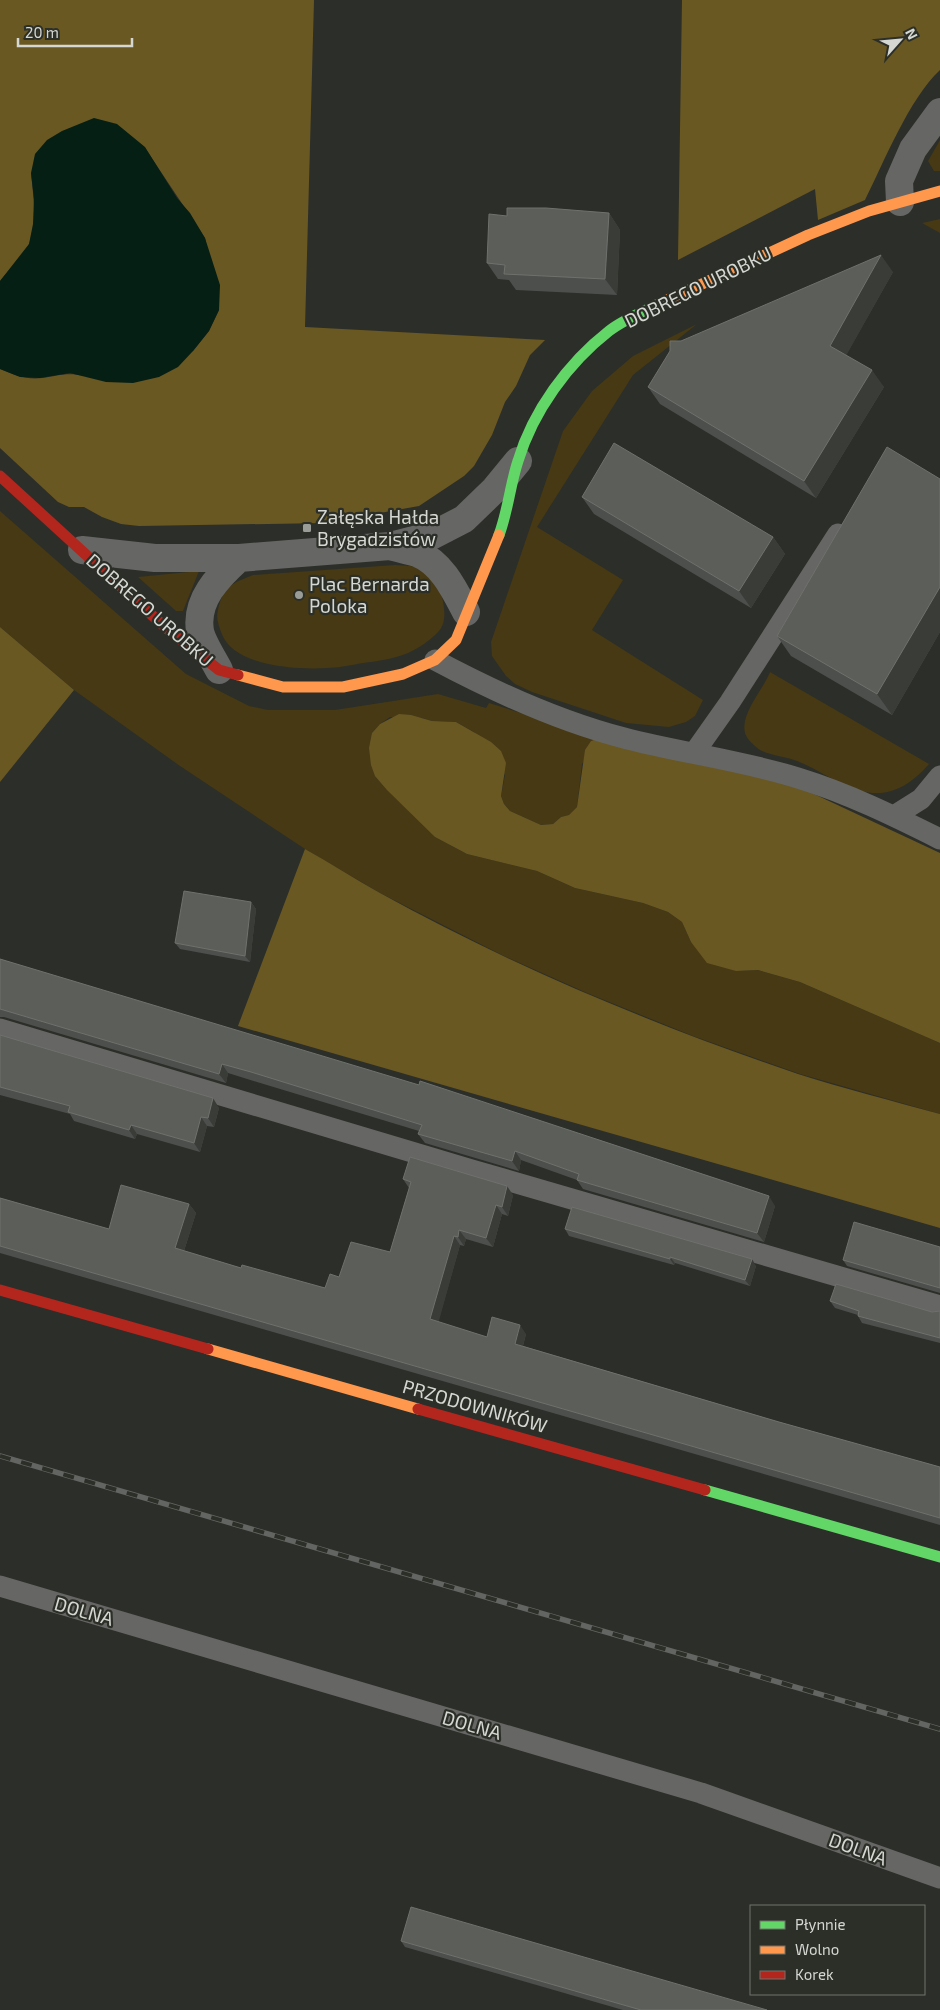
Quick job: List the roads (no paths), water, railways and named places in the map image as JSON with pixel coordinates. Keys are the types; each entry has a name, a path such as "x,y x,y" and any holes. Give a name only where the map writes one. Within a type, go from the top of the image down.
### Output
{"street":[{"path":"900,202 899,181 912,149 940,112"},
{"name":"DOBREGO UROBKU","path":"0,476 166,628 219,670 282,687 343,687 403,674 435,660 456,640 506,516 518,461 532,426 560,382 581,356 610,330 660,303 808,235 869,211 940,191"},
{"name":"DOBREGO UROBKU","path":"82,550 155,558 239,558 390,546 433,535 464,519 495,489 518,461"},
{"name":"DOBREGO UROBKU","path":"390,546 417,554 434,564 453,586 466,612"},
{"name":"DOBREGO UROBKU","path":"219,670 200,632 201,606 218,578 239,558"},
{"name":"PRZODOWNIKÓW","path":"0,1290 940,1557"}],"lane":[{"path":"694,753 730,702 850,515"},
{"path":"435,660 478,683 550,713 623,738 799,778 894,816 940,840"},
{"path":"894,816 922,799 940,776"},
{"path":"0,1029 940,1306"},
{"name":"DOLNA","path":"0,1586 701,1793 940,1878"}],"railway":[{"path":"0,1456 940,1729"}],"place":[{"name":"Załęska Hałda Brygadzistów","path":"307,528"},
{"name":"Plac Bernarda Poloka","path":"299,595"}]}
